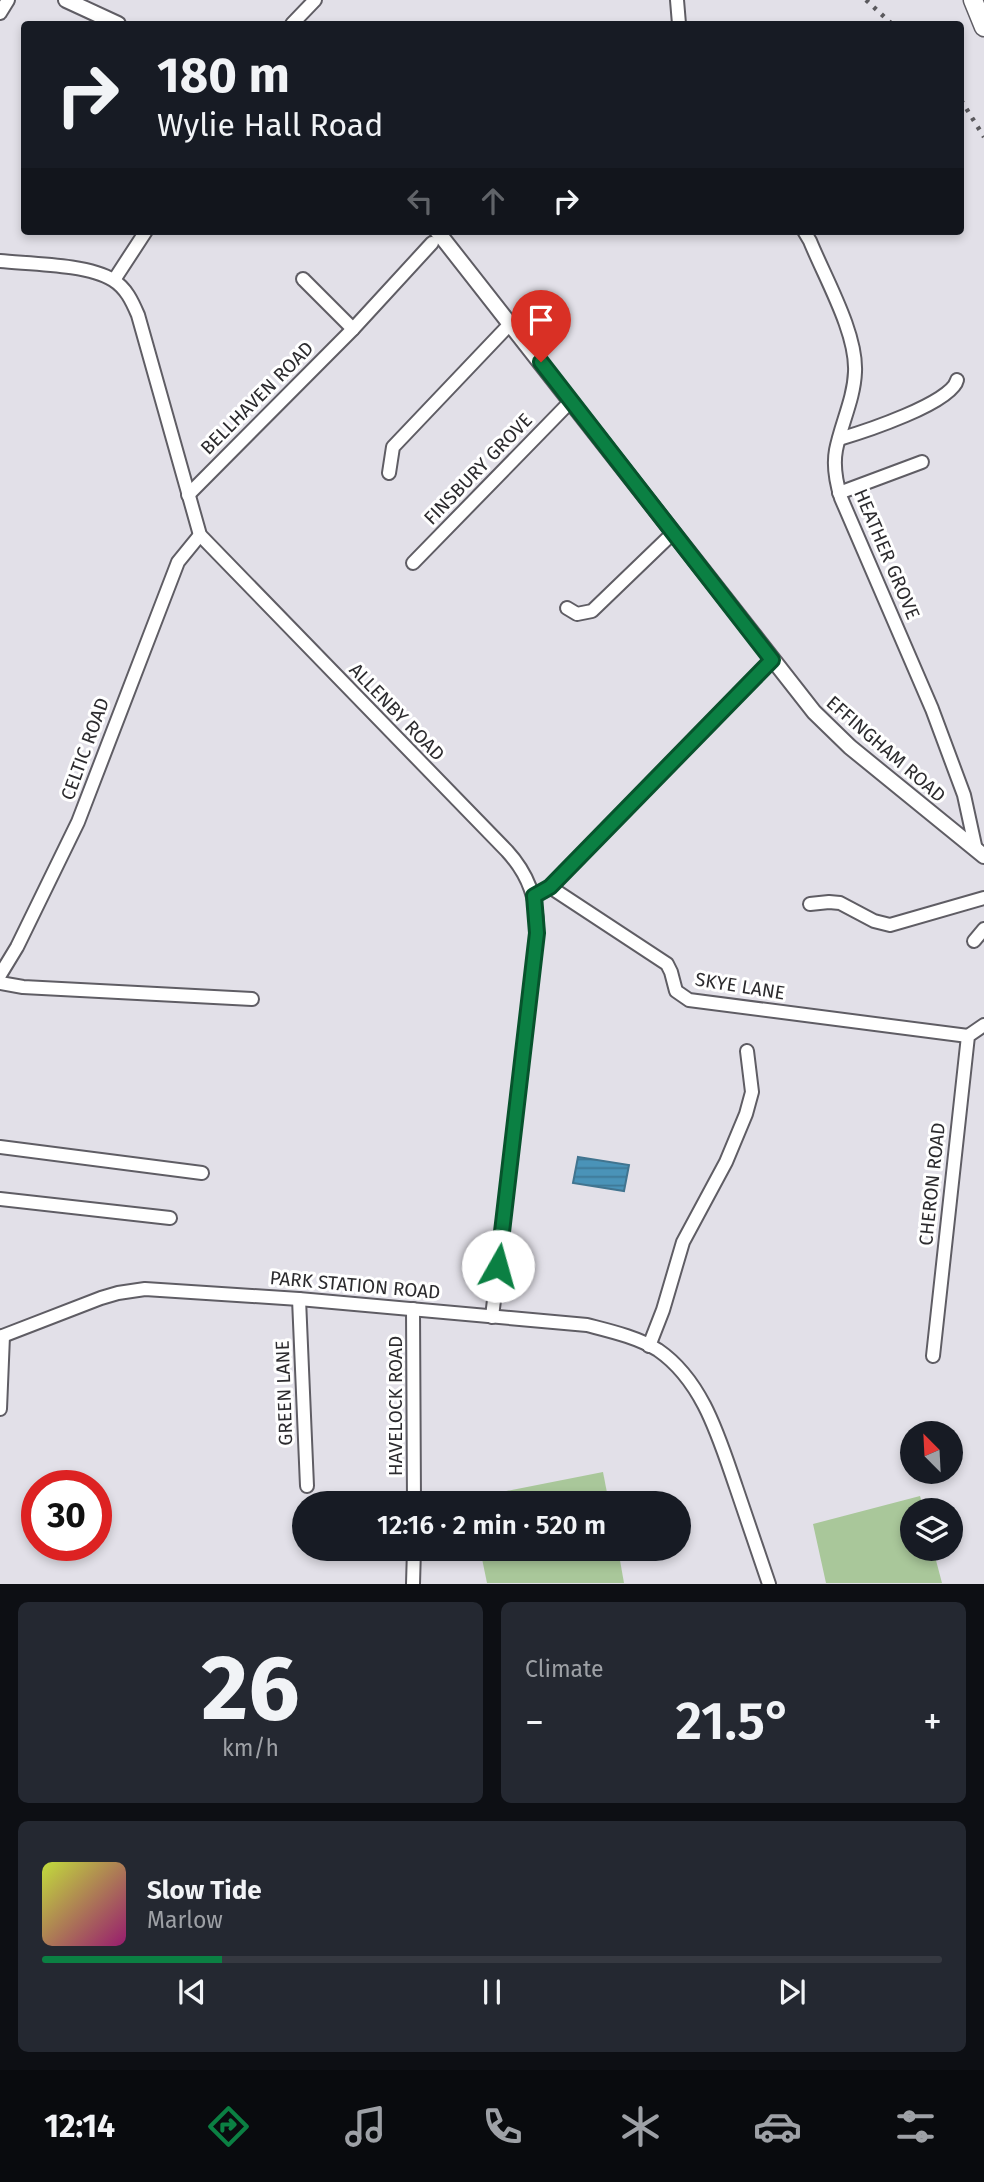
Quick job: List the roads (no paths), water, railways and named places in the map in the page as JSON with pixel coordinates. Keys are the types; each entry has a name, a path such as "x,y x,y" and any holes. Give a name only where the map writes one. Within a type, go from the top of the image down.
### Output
{"main road":[{"path":"973,0 984,27"}],"street":[{"path":"0,13 8,0"},
{"path":"66,0 112,21"},
{"path":"295,21 315,0"},
{"path":"677,0 679,21"},
{"path":"0,261 87,270 114,280 142,235"},
{"name":"HEATHER GROVE","path":"806,235 850,336 854,355 854,387 836,451 835,477 839,493 937,723 964,795 980,853"},
{"name":"EFFINGHAM ROAD","path":"435,237 510,324 772,660 832,731 980,853"},
{"name":"BELLHAVEN ROAD","path":"188,495 353,329 435,237"},
{"path":"303,279 353,329"},
{"name":"ALLENBY ROAD","path":"114,280 132,300 138,315 200,535 507,851 523,871 534,896 537,933 492,1317"},
{"path":"389,473 393,447 510,324"},
{"path":"839,439 937,401 952,391 957,380"},
{"name":"FINSBURY GROVE","path":"413,564 571,401"},
{"path":"839,493 922,462"},
{"path":"567,608 578,614 592,611 673,533"},
{"name":"CELTIC ROAD","path":"0,975 17,947 78,822 178,562 200,535"},
{"path":"534,896 550,887 772,660"},
{"name":"SKYE LANE","path":"550,887 667,964 676,991 689,1000 968,1037"},
{"path":"810,904 840,903 874,921 890,925 984,898"},
{"path":"974,941 984,929"},
{"path":"0,983 23,987 252,999"},
{"path":"968,1037 984,1025"},
{"name":"CHERON ROAD","path":"933,1356 968,1037"},
{"path":"649,1346 663,1310 682,1242 726,1161 746,1114 752,1092 747,1051"},
{"path":"0,1147 202,1173"},
{"path":"0,1199 170,1218"},
{"name":"PARK STATION ROAD","path":"1,1337 101,1298 131,1290 299,1299 587,1325 649,1346 680,1369 715,1427 769,1584"},
{"name":"GREEN LANE","path":"299,1299 307,1486"},
{"name":"HAVELOCK ROAD","path":"413,1309 414,1491"},
{"path":"0,1409 1,1337"},
{"path":"413,1584 414,1561"}],"water":[{"path":"578,1157 629,1165 624,1191 573,1183"}],"railway":[{"path":"866,0 889,21"},
{"path":"964,105 984,137"}]}
